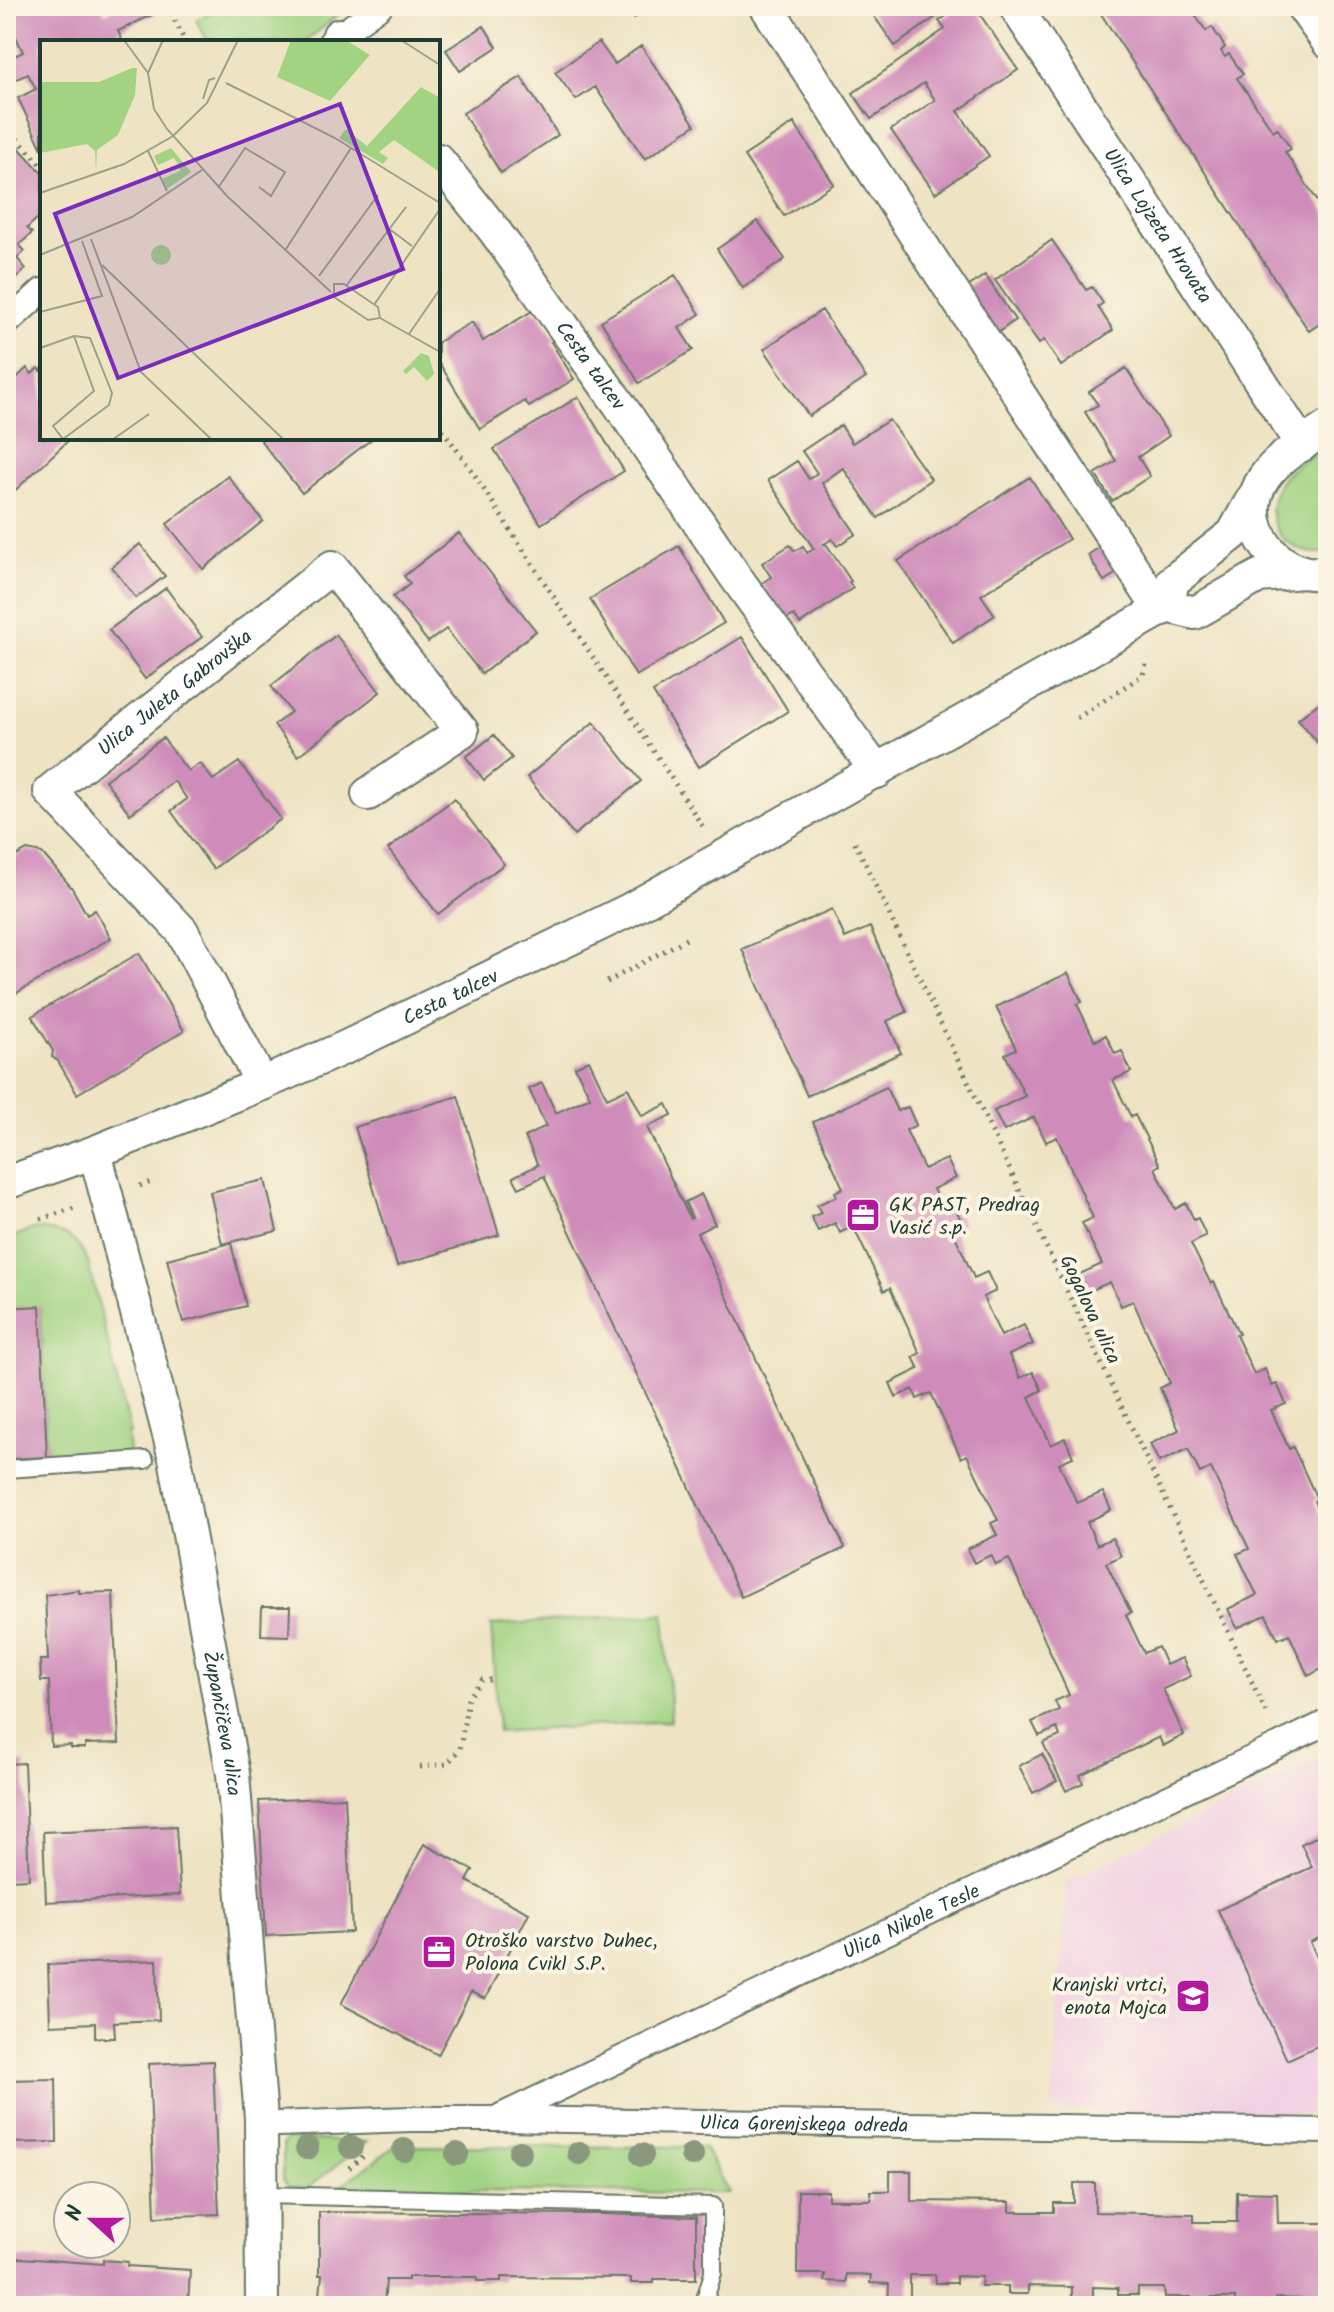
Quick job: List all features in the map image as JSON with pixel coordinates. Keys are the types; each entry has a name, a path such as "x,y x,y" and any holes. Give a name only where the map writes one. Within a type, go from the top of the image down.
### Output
{"street":[{"path":"338,40 380,6"},
{"path":"766,6 1164,608 1195,613 1259,576 1315,572"},
{"name":"Ulica Lojzeta Hrovata","path":"1015,6 1315,436"},
{"path":"1302,6 1328,42"},
{"name":"Cesta talcev","path":"440,162 494,230 619,404 735,576 877,772"},
{"path":"6,324 40,293"},
{"path":"1164,608 1173,581 1233,534 1265,476 1282,459 1315,436"},
{"path":"1253,498 1257,530 1274,556 1315,572"},
{"name":"Ulica Juleta Gabrovška","path":"262,1084 182,931 50,791 332,567 462,731 368,794"},
{"name":"Cesta talcev","path":"6,1183 95,1152 262,1084 346,1047 629,910 1164,608"},
{"name":"Župančičeva ulica","path":"95,1152 175,1458 233,1774 261,2118 262,2306"},
{"name":"Ulica Nikole Tesle","path":"495,2119 1328,1722"},
{"name":"Ulica Gorenjskega odreda","path":"278,2124 495,2119 1328,2131"}],"lane":[{"path":"6,1469 145,1460"},
{"path":"262,2195 713,2206 713,2273 703,2306"}],"path":[{"path":"168,6 184,40"},
{"path":"6,127 40,163"},
{"path":"440,426 707,833"},
{"path":"1077,718 1143,675"},
{"name":"Gogalova ulica","path":"855,842 1282,1744"},
{"path":"607,982 688,938"},
{"path":"420,1767 447,1764 460,1749 468,1698 482,1680 495,1680"},
{"path":"314,2196 410,2119"}],"shaded area":[{"name":"Kranjski vrtci, enota Mojca","path":"1328,1754 1328,2114 1051,2111 1066,1881"}],"green space":[{"path":"223,6 349,6 307,40 207,40 196,20"},
{"path":"1328,444 1328,552 1314,553 1291,545 1282,537 1272,516 1272,503 1286,475"},
{"path":"33,1229 52,1231 73,1240 88,1262 130,1433 127,1434 129,1453 64,1460 47,1457 40,1307 7,1308 6,1305 6,1240"},
{"path":"664,1614 671,1721 498,1732 491,1625"},
{"path":"288,2139 367,2142 307,2188 290,2188 283,2180 283,2144"},
{"path":"395,2146 704,2147 729,2193 335,2190"}],"building":[{"path":"6,6 101,6 105,13 119,6 152,6 156,13 118,31 122,40 40,40 40,145 18,98 36,89 28,74 14,80 6,64 6,60 23,52 6,15"},
{"path":"626,6 652,6 634,18"},
{"path":"867,6 951,6 895,46"},
{"path":"961,6 974,6 1018,70 958,111 989,156 935,193 891,130 935,100 924,83 871,119 853,93 945,29 939,21"},
{"path":"1106,6 1189,6 1206,31 1212,27 1225,47 1221,51 1225,57 1229,54 1243,74 1237,78 1273,131 1277,128 1291,149 1285,152 1328,217 1328,318 1309,331 1099,11"},
{"path":"484,26 497,47 460,71 446,50"},
{"path":"599,42 615,64 641,46 695,125 645,159 595,87 576,100 555,72"},
{"path":"521,77 558,135 501,173 463,113"},
{"path":"794,123 834,184 784,216 744,156"},
{"path":"11,139 40,171 40,216 27,228 32,233 19,245 25,251 17,258 26,269 11,283 6,278 6,143"},
{"path":"758,221 785,259 743,288 717,249"},
{"path":"1052,240 1086,290 1092,287 1103,303 1098,307 1113,330 1061,366 1044,340 1039,344 995,280"},
{"path":"675,275 700,314 679,328 693,350 639,383 601,321"},
{"path":"985,275 1015,320 996,334 965,289"},
{"path":"822,310 866,378 809,416 764,349"},
{"path":"532,311 535,314 538,312 555,340 551,342 574,379 529,407 525,401 480,429 440,364 440,341 472,322 483,341"},
{"path":"27,368 32,374 38,368 40,440 69,440 6,499 8,395 6,388"},
{"path":"1126,368 1169,436 1138,457 1150,476 1112,501 1095,474 1116,461 1085,412 1098,405 1089,392"},
{"path":"578,397 624,471 541,524 494,449"},
{"path":"889,420 931,479 878,518 843,468 822,483 856,534 837,546 832,539 824,544 853,588 800,624 794,615 785,620 762,583 771,577 762,563 790,545 795,551 803,546 807,553 814,549 768,480 797,461 809,479 817,473 802,451 841,425 852,443"},
{"path":"262,440 370,440 302,493"},
{"path":"228,476 263,521 203,569 167,524"},
{"path":"1030,477 1069,539 981,595 995,615 953,643 898,561"},
{"path":"459,533 536,631 482,674 446,629 428,642 393,597 410,584 404,576"},
{"path":"140,544 165,576 136,598 112,567"},
{"path":"1104,544 1121,570 1104,581 1088,555"},
{"path":"679,546 724,623 636,676 590,599"},
{"path":"166,588 202,637 145,679 109,630"},
{"path":"336,635 380,692 298,756 274,725 291,712 271,686"},
{"path":"742,637 788,711 699,767 653,692"},
{"path":"1328,696 1328,742 1325,739 1319,744 1298,719"},
{"path":"594,722 641,781 574,835 527,777"},
{"path":"494,735 512,758 484,780 466,757"},
{"path":"163,738 188,771 200,763 213,780 239,762 281,819 213,869 171,811 187,799 174,781 130,814 105,780"},
{"path":"454,799 504,864 438,914 388,849"},
{"path":"27,850 42,853 72,888 87,915 95,910 111,938 8,998 6,872 13,868 16,856"},
{"path":"832,909 845,938 870,927 907,1012 887,1021 901,1053 807,1096 742,949"},
{"path":"139,953 184,1031 77,1094 58,1061 52,1057 53,1051 32,1016"},
{"path":"1068,973 1082,1002 1077,1004 1095,1041 1106,1035 1115,1054 1122,1051 1131,1072 1113,1080 1160,1165 1155,1168 1175,1209 1186,1203 1194,1220 1198,1218 1206,1236 1191,1244 1211,1284 1214,1282 1254,1374 1265,1369 1272,1386 1277,1384 1286,1404 1271,1410 1289,1449 1293,1447 1328,1532 1328,1666 1308,1676 1289,1634 1278,1639 1266,1615 1237,1628 1228,1609 1257,1595 1237,1554 1249,1549 1211,1468 1200,1473 1188,1449 1159,1462 1150,1444 1179,1430 1160,1388 1170,1383 1133,1301 1121,1306 1110,1282 1081,1295 1073,1277 1102,1264 1082,1223 1093,1218 1057,1137 1046,1142 1034,1117 1004,1131 994,1111 1025,1096 1005,1054 1016,1049 996,1007"},
{"path":"589,1060 607,1098 628,1088 642,1116 667,1104 672,1115 647,1127 690,1219 685,1202 701,1194 715,1224 697,1233 845,1548 741,1597 544,1176 519,1188 513,1177 538,1165 525,1137 546,1126 529,1089 542,1083 556,1113 590,1097 575,1067"},
{"path":"886,1087 897,1111 908,1107 916,1125 906,1130 924,1169 947,1159 956,1178 933,1189 943,1211 954,1206 963,1224 952,1229 974,1278 987,1272 996,1291 983,1297 1001,1336 1024,1325 1033,1344 1009,1355 1020,1378 1033,1372 1042,1390 1029,1397 1051,1445 1065,1438 1073,1457 1059,1463 1077,1503 1103,1492 1111,1510 1087,1522 1097,1545 1112,1538 1121,1556 1106,1563 1131,1613 1126,1615 1144,1653 1158,1647 1166,1665 1182,1658 1191,1676 1163,1689 1184,1735 1163,1746 1159,1737 1080,1775 1083,1783 1066,1791 1043,1743 1060,1736 1057,1728 1039,1736 1032,1722 1059,1710 1055,1701 1069,1695 1009,1559 996,1565 991,1555 974,1563 967,1549 997,1535 991,1523 998,1520 967,1455 961,1458 931,1393 917,1399 913,1389 896,1397 890,1383 919,1369 913,1357 920,1353 890,1288 884,1291 853,1226 840,1233 835,1223 818,1231 811,1217 821,1213 817,1205 837,1196 835,1192 843,1188 813,1122"},
{"path":"458,1096 499,1235 397,1266 355,1127"},
{"path":"265,1180 277,1231 222,1244 210,1192"},
{"path":"231,1243 246,1306 183,1322 167,1259"},
{"path":"40,1306 47,1457 6,1462 6,1308"},
{"path":"79,1590 79,1593 113,1592 119,1743 85,1744 85,1748 51,1746 49,1681 41,1681 40,1660 48,1660 45,1595"},
{"path":"262,1607 290,1607 289,1636 261,1635"},
{"path":"1042,1754 1057,1781 1033,1793 1019,1766"},
{"path":"24,1763 29,1879 6,1880 6,1764"},
{"path":"345,1797 352,1932 266,1936 259,1801"},
{"path":"176,1826 180,1895 46,1902 43,1832"},
{"path":"1328,1831 1328,1934 1310,1942 1328,1981 1328,2041 1287,2060 1218,1910 1312,1867 1301,1844"},
{"name":"Otroško varstvo Duhec, Polona Cvikl S.P.","path":"424,1844 473,1870 467,1881 529,1913 485,1999 471,1992 438,2055 341,2004"},
{"path":"157,1960 159,2020 114,2022 115,2038 95,2038 95,2023 50,2025 48,1965"},
{"path":"213,2061 219,2214 155,2217 149,2064"},
{"path":"56,2079 57,2142 6,2143 6,2080"},
{"path":"890,2171 911,2171 911,2201 1010,2202 1010,2212 1054,2212 1054,2203 1074,2203 1074,2183 1095,2183 1095,2212 1194,2214 1194,2222 1237,2222 1237,2192 1277,2193 1278,2223 1328,2223 1328,2298 1321,2298 1321,2306 1301,2305 1301,2299 1276,2298 1276,2306 1235,2305 1235,2298 1211,2298 1211,2304 1191,2304 1191,2297 1165,2297 1164,2288 1138,2288 1138,2295 1118,2295 1118,2288 1093,2287 1093,2306 1072,2306 1072,2287 1028,2286 1028,2294 1008,2294 1008,2286 981,2286 982,2277 956,2276 956,2283 936,2283 935,2275 910,2275 910,2306 888,2306 889,2284 870,2283 871,2275 846,2274 846,2282 824,2281 825,2274 797,2274 798,2191 828,2191 828,2200 871,2200 870,2191 890,2191"},
{"path":"319,2212 696,2217 696,2279 654,2279 654,2283 631,2283 631,2278 501,2277 501,2281 477,2281 477,2277 408,2277 408,2280 386,2280 384,2306 319,2306 322,2275 319,2275"},
{"path":"6,2257 103,2264 103,2260 128,2262 127,2266 190,2270 188,2306 6,2306"}],"place":[{"name":"GK PAST, Predrag Vasić s.p.","path":"863,1215"},
{"name":"Otroško varstvo Duhec, Polona Cvikl S.P.","path":"439,1952"},
{"name":"Kranjski vrtci, enota Mojca","path":"1193,1996"}]}
